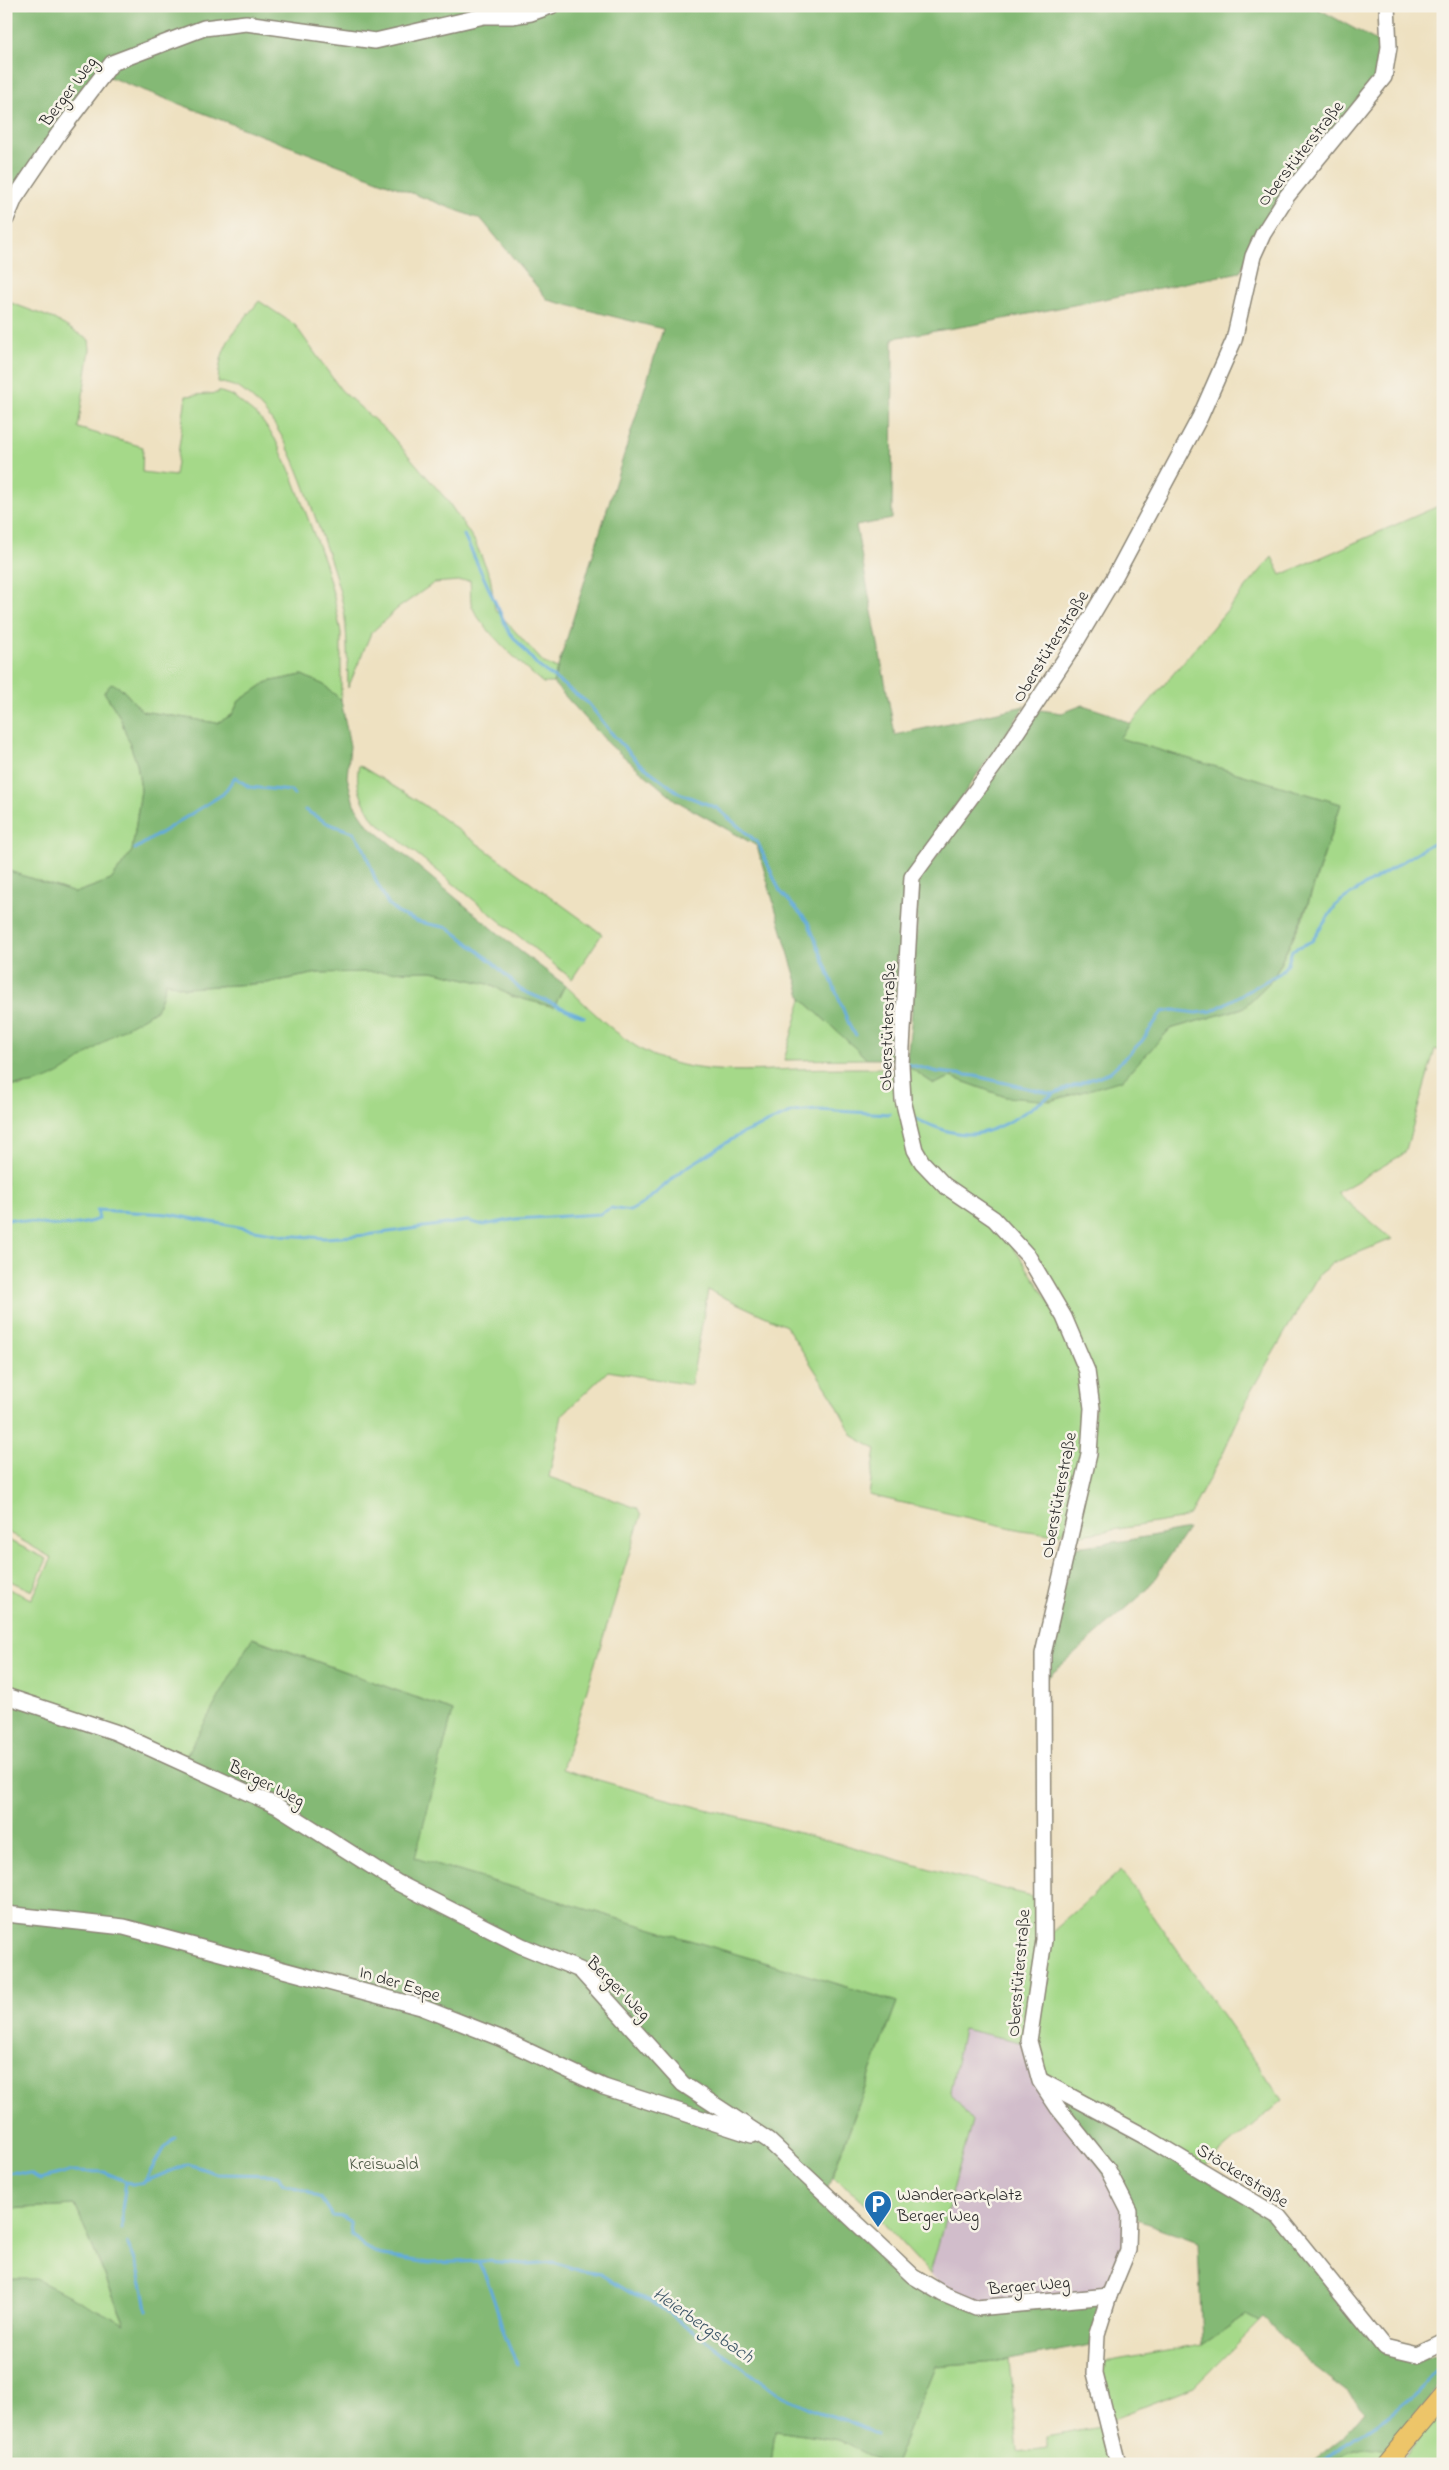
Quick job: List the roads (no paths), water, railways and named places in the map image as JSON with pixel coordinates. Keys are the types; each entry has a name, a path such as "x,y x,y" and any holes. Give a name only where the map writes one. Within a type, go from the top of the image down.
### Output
{"main road":[{"path":"1386,2464 1443,2396"}],"street":[{"name":"Berger Weg","path":"6,219 16,198 59,133 112,63 204,28 246,23 375,41 484,16 512,16 531,13 551,6"},
{"name":"Oberstüterstraße","path":"1118,2464 1095,2373 1097,2334 1108,2296 1128,2250 1129,2211 1108,2170 1058,2108 1040,2081 1029,2041 1044,1940 1043,1654 1089,1454 1092,1408 1087,1371 1064,1316 1028,1256 994,1219 944,1185 922,1162 915,1150 903,1100 901,1064 912,877 999,759 1073,648 1114,578 1200,417 1234,340 1253,256 1263,234 1287,196 1384,77 1389,47 1387,6"},
{"name":"Berger Weg","path":"6,1696 115,1732 277,1806 398,1883 522,1946 580,1970 683,2084 768,2140 912,2276 943,2294 976,2308 1108,2296"},
{"name":"In der Espe","path":"6,1914 124,1927 420,2007 500,2038 604,2087 768,2140"},
{"name":"Stöckerstraße","path":"1040,2081 1144,2136 1279,2217 1384,2347 1418,2355 1443,2343"}],"waterway":[{"path":"464,535 509,632 538,666 588,703 614,736 639,763 679,793 717,808 758,843 780,891 808,922 851,1029 856,1035"},
{"path":"135,849 223,794 235,777 249,787 291,791 294,795"},
{"path":"305,810 329,824 353,832 363,846 376,881 388,904 398,913 419,922 449,928 491,961 521,990 584,1017"},
{"path":"907,1064 938,1072 975,1076 1053,1094 1110,1072 1142,1041 1162,1012 1174,1010 1196,1013 1212,1011 1280,973 1288,963 1292,950 1312,941 1336,905 1429,845 1443,840"},
{"path":"914,1118 948,1131 962,1134 979,1133 1001,1126 1052,1095"},
{"path":"6,1220 12,1219 45,1225 66,1225 99,1219 97,1210 168,1214 282,1235 325,1238 367,1235 467,1221 484,1225 516,1219 600,1214 611,1208 630,1211 644,1203 684,1169 739,1135 793,1112 818,1110 890,1114"},
{"path":"145,2181 163,2149 175,2138"},
{"name":"Heierbergsbach","path":"6,2173 30,2174 40,2179 70,2171 104,2172 132,2184 141,2183 188,2164 218,2174 278,2175 283,2184 307,2191 321,2199 332,2216 343,2217 350,2222 351,2234 364,2247 383,2256 429,2263 487,2261 526,2264 554,2262 581,2271 600,2274 634,2295 652,2301 779,2394 818,2412 846,2420 878,2435"},
{"path":"122,2229 122,2210 126,2181"},
{"path":"127,2243 135,2259 147,2311"},
{"name":"Heierbergsbach","path":"479,2263 490,2288 506,2340 518,2364"},
{"name":"Heierbergsbach","path":"1321,2464 1337,2449 1399,2408 1443,2364"}],"place":[{"name":"Wanderparkplatz Berger Weg","path":"878,2228"}],"park label":[{"name":"Kreiswald","path":"384,2163"}]}
